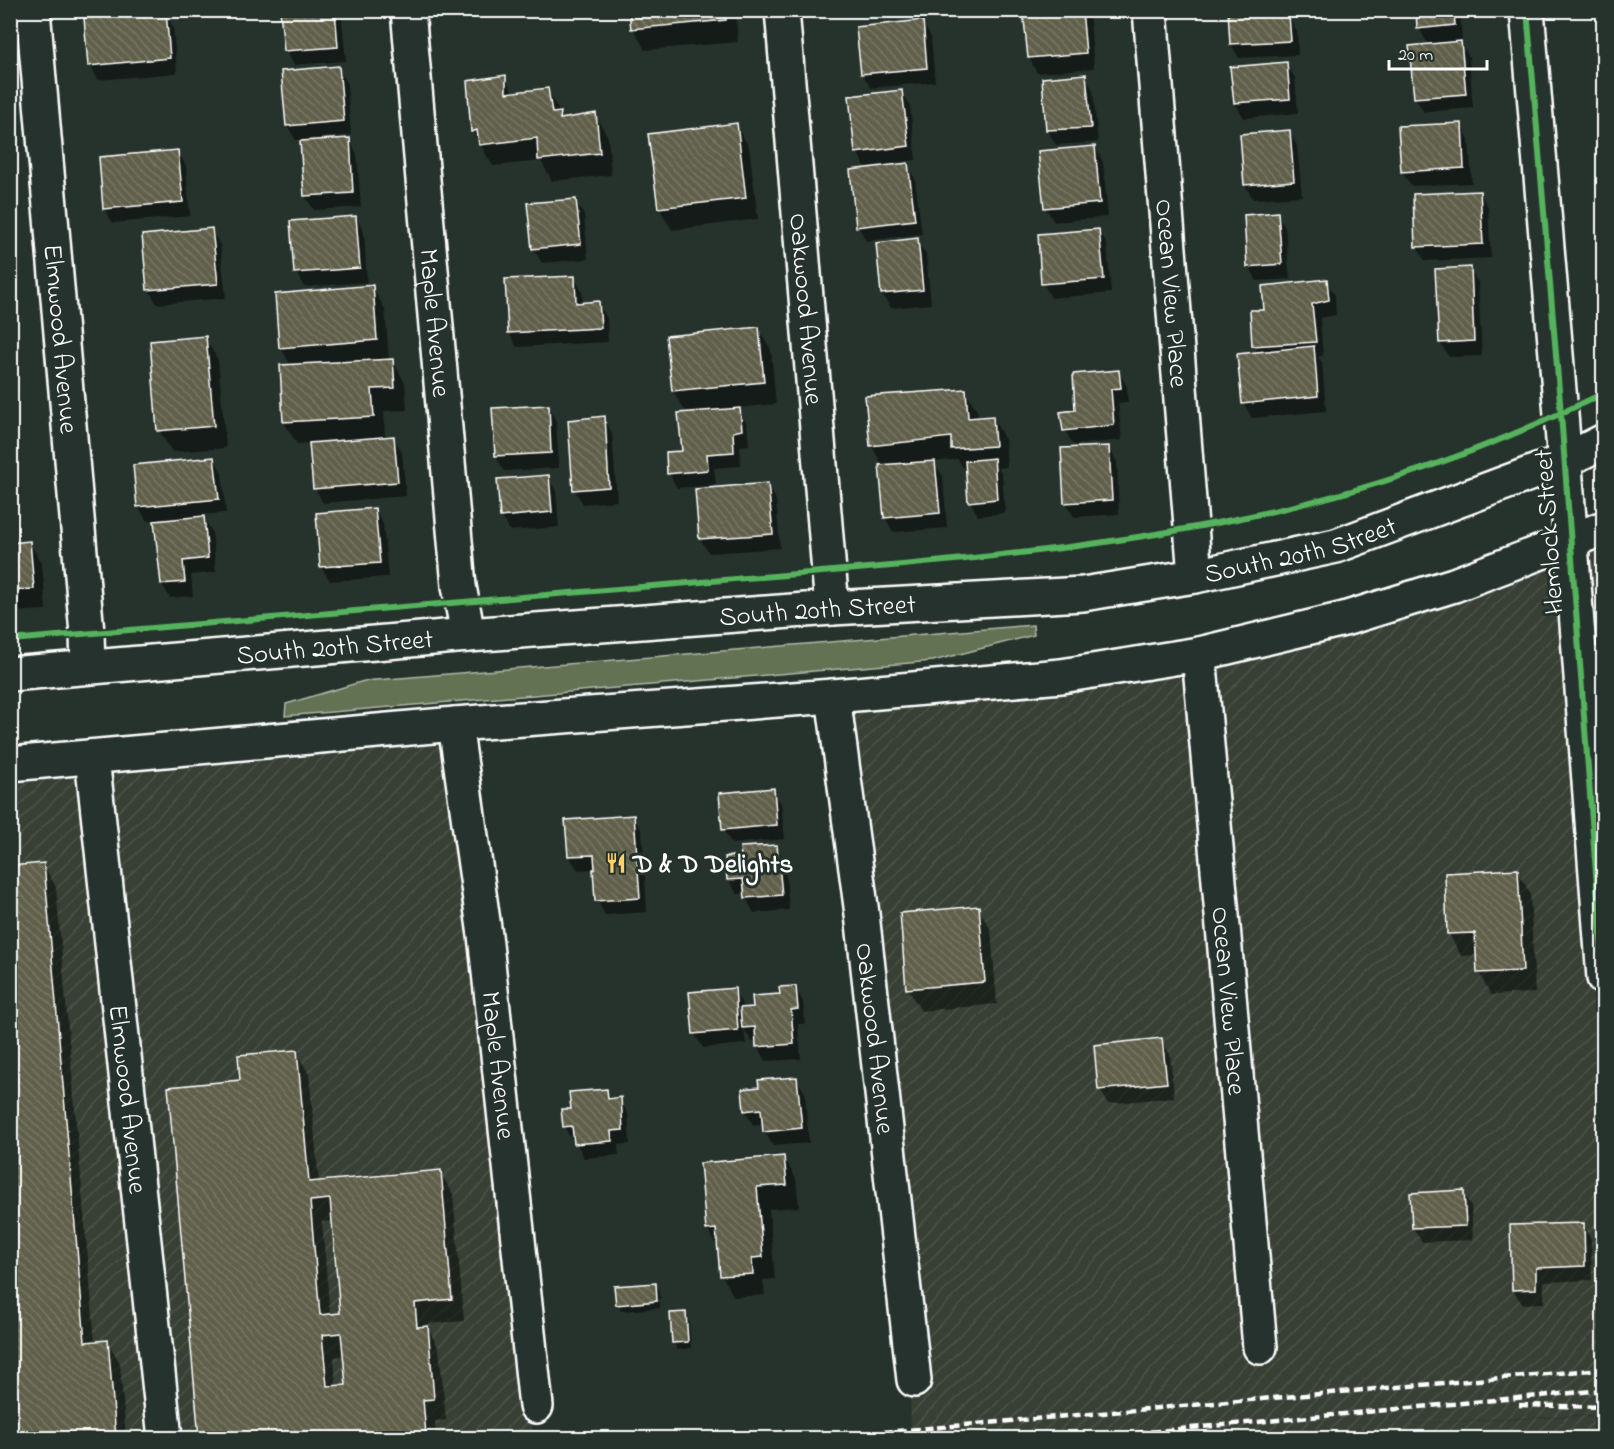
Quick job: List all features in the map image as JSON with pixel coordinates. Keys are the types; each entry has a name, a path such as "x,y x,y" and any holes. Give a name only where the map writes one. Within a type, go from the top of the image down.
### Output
{"street":[{"name":"Elmwood Avenue","path":"33,10 87,633 88,667"},
{"name":"Maple Avenue","path":"408,10 459,586 468,635"},
{"name":"Oakwood Avenue","path":"782,10 832,608"},
{"name":"Ocean View Place","path":"1150,10 1195,576"},
{"name":"Hemlock Street","path":"1527,10 1569,541 1591,656 1604,978"},
{"name":"South 20th Street","path":"10,674 468,635 832,608 1083,594 1195,576 1336,546 1564,460 1604,441"},
{"path":"10,764 455,724 833,696 1060,676 1199,654 1344,619 1454,585 1604,528"},
{"name":"Ocean View Place","path":"1199,654 1260,1347"},
{"name":"Oakwood Avenue","path":"833,696 862,914 914,1380"},
{"name":"Maple Avenue","path":"455,724 485,935 536,1406"},
{"name":"Elmwood Avenue","path":"92,757 165,1438"}],"shaded area":[{"path":"1603,536 1603,1414 1368,1426 1603,1415 1603,1438 1112,1438 1259,1430 996,1438 911,1438 910,1380 833,684 1179,654"},
{"path":"457,727 519,1233 533,1438 11,1438 11,768"}],"green space":[{"path":"1033,625 1034,635 933,661 285,716 286,704 364,681"}],"building":[{"path":"280,10 335,10 338,47 284,51"},
{"path":"629,10 725,10 726,20 631,29"},
{"path":"1023,10 1082,10 1086,53 1028,58"},
{"path":"1228,10 1269,10 1269,16 1289,15 1291,41 1230,44"},
{"path":"1416,10 1454,10 1455,25 1417,29"},
{"path":"166,11 170,58 88,66 84,18"},
{"path":"923,20 927,68 861,74 856,27"},
{"path":"1461,41 1466,94 1414,98 1409,46"},
{"path":"1287,62 1290,99 1234,103 1230,67"},
{"path":"339,66 344,121 286,126 281,71"},
{"path":"1086,74 1091,128 1046,130 1042,78"},
{"path":"506,75 506,93 548,88 552,113 561,112 560,119 596,113 600,153 538,160 537,138 479,145 477,130 471,132 467,81"},
{"path":"902,90 909,146 855,153 849,96"},
{"path":"737,123 746,198 658,208 648,134"},
{"path":"1462,123 1464,168 1401,172 1398,126"},
{"path":"1290,130 1294,181 1244,185 1240,134"},
{"path":"350,138 353,193 304,196 300,141"},
{"path":"1095,146 1100,203 1044,208 1038,151"},
{"path":"178,150 183,202 103,209 99,157"},
{"path":"908,163 915,220 856,227 850,170"},
{"path":"1480,191 1483,244 1415,247 1413,194"},
{"path":"576,199 581,244 532,249 527,203"},
{"path":"1278,212 1282,264 1247,267 1244,215"},
{"path":"356,216 360,268 294,273 290,221"},
{"path":"212,228 218,284 147,290 142,235"},
{"path":"1099,229 1104,279 1041,284 1038,234"},
{"path":"918,238 923,290 881,294 876,243"},
{"path":"1471,267 1474,341 1439,343 1435,269"},
{"path":"575,276 576,303 599,301 601,328 508,333 505,279"},
{"path":"1327,279 1329,300 1312,304 1316,342 1252,346 1250,310 1264,310 1262,286"},
{"path":"373,285 377,340 279,348 275,294"},
{"path":"759,327 764,382 672,391 666,336"},
{"path":"206,336 214,426 157,431 150,341"},
{"path":"1314,346 1318,396 1242,404 1237,354"},
{"path":"393,359 395,388 372,389 374,417 283,422 280,365"},
{"path":"1119,370 1121,388 1111,389 1114,425 1063,431 1060,412 1075,410 1073,374"},
{"path":"966,389 968,418 993,416 995,446 951,449 951,437 870,446 865,396"},
{"path":"549,405 551,453 495,456 492,408"},
{"path":"740,408 742,430 733,432 734,452 707,454 708,470 667,474 666,452 682,451 678,413"},
{"path":"605,416 609,487 573,490 568,420"},
{"path":"394,436 398,482 313,489 309,443"},
{"path":"1109,446 1112,500 1064,503 1061,448"},
{"path":"214,457 219,499 137,507 133,465"},
{"path":"994,458 997,499 968,502 965,461"},
{"path":"935,461 940,513 884,518 879,465"},
{"path":"549,475 552,512 500,517 497,479"},
{"path":"768,483 773,534 699,539 695,489"},
{"path":"375,508 380,563 320,567 316,513"},
{"path":"204,516 208,558 183,561 185,582 161,584 154,521"},
{"path":"30,541 34,589 10,590 10,543"},
{"path":"774,788 777,825 722,830 719,793"},
{"name":"D & D Delights","path":"634,815 640,898 595,901 594,855 568,856 565,820"},
{"path":"777,845 782,895 745,898 743,879 727,880 725,857 741,855 740,847"},
{"path":"44,863 85,1342 108,1340 116,1438 10,1438 10,866"},
{"path":"1518,869 1523,971 1477,973 1475,933 1447,934 1445,873"},
{"path":"979,906 985,982 906,989 900,913"},
{"path":"796,986 798,1009 791,1010 794,1044 756,1047 755,1027 742,1028 740,1008 753,1007 752,996 780,994 779,987"},
{"path":"735,988 738,1030 693,1034 689,992"},
{"path":"1162,1038 1167,1083 1098,1090 1094,1045"},
{"path":"297,1050 309,1182 441,1170 452,1299 415,1303 417,1327 428,1326 434,1399 423,1400 426,1435 351,1438 350,1433 331,1435 331,1438 199,1438 168,1087 240,1080 238,1055","holes":["330,1199 340,1313 320,1315 310,1201","341,1333 346,1385 327,1386 322,1335"]},
{"path":"797,1077 802,1128 763,1132 761,1109 744,1111 742,1089 759,1087 758,1080"},
{"path":"607,1089 608,1099 621,1097 623,1130 611,1131 612,1141 574,1144 572,1126 563,1127 561,1109 571,1109 569,1092"},
{"path":"784,1156 787,1185 757,1187 763,1257 752,1258 753,1274 720,1276 716,1229 706,1230 700,1163"},
{"path":"1464,1190 1466,1226 1412,1228 1410,1193"},
{"path":"1584,1223 1585,1266 1536,1268 1536,1289 1512,1290 1510,1225"},
{"path":"656,1283 657,1301 616,1305 614,1286"},
{"path":"686,1312 688,1342 672,1343 670,1313"}],"railway":[{"path":"816,1438 1604,1369"},
{"path":"1083,1438 1604,1390"},
{"path":"1519,1405 1604,1407"}],"cycle path":[{"path":"1527,10 1561,414 1604,978"},
{"path":"10,640 873,567 1046,550 1132,538 1217,523 1302,504 1385,481 1496,441 1604,393"}],"place":[{"name":"D & D Delights","path":"616,863"}]}
